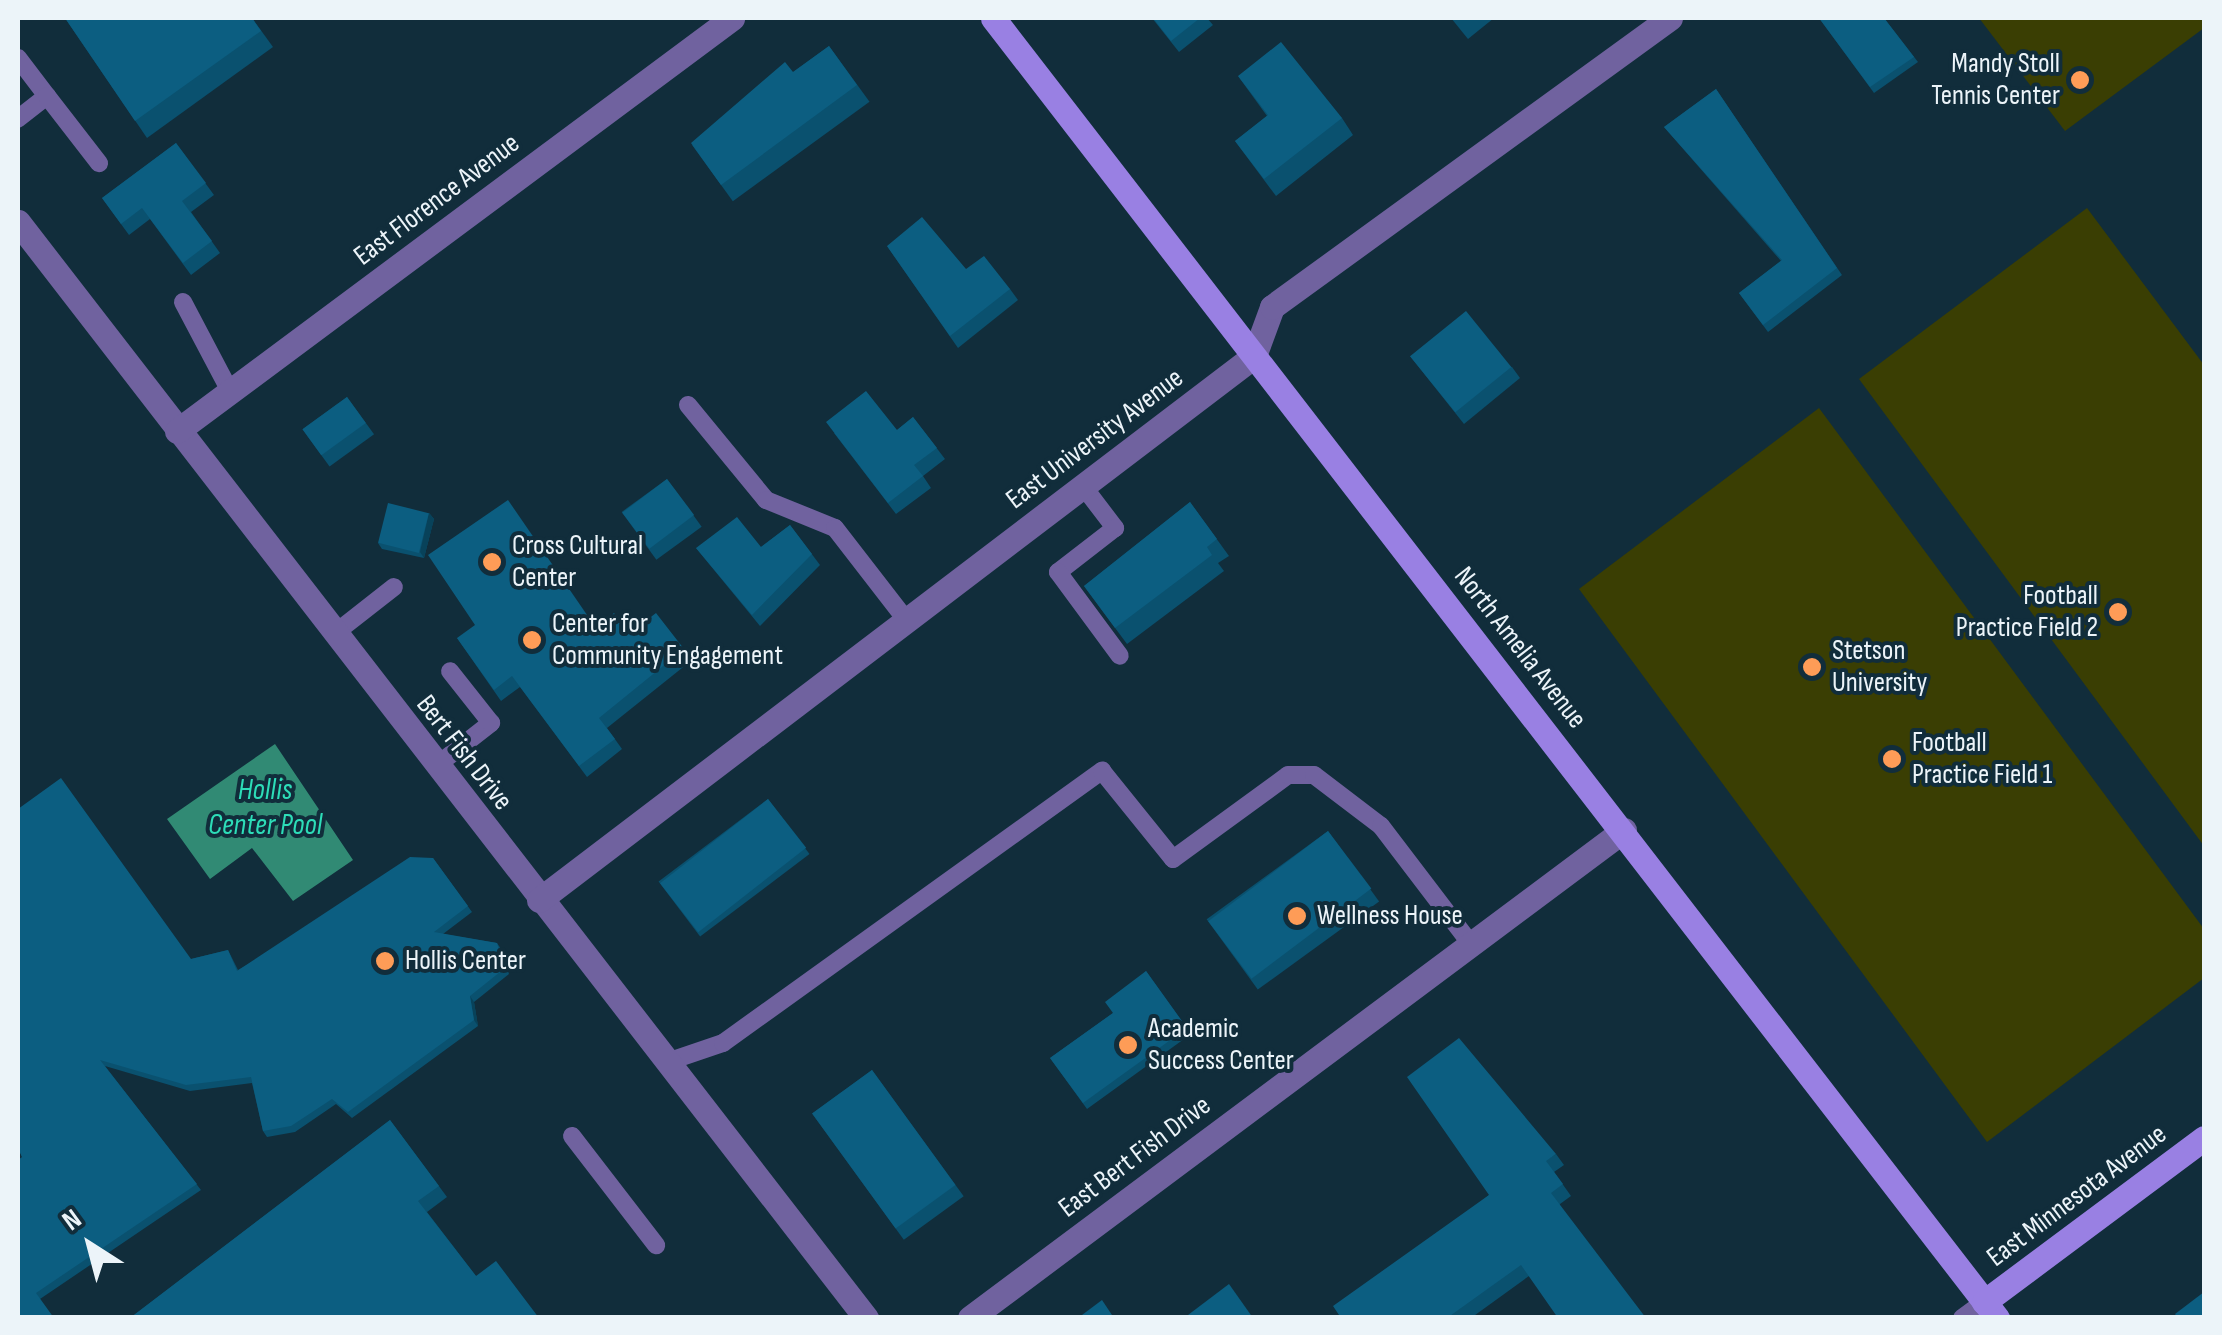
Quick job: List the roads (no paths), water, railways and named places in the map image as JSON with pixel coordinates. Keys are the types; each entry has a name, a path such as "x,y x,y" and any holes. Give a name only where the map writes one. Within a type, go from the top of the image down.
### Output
{"main road":[{"name":"North Amelia Avenue","path":"994,18 1991,1310"},
{"name":"East Minnesota Avenue","path":"1991,1310 2204,1138"}],"street":[{"name":"East Florence Avenue","path":"177,431 732,18"},
{"path":"1254,356 1272,307 1670,18"},
{"name":"Bert Fish Drive","path":"18,222 866,1318"},
{"name":"East University Avenue","path":"539,900 1254,356"},
{"name":"East Bert Fish Drive","path":"970,1318 1624,830"}],"lane":[{"path":"18,58 99,163"},
{"path":"18,119 47,96"},
{"path":"183,302 230,392"},
{"path":"688,405 766,500 835,528 906,621"},
{"path":"1083,486 1116,528 1058,572 1120,656"},
{"path":"334,634 394,587"},
{"path":"436,766 491,723 450,671"},
{"path":"666,1062 723,1044 1102,771 1173,859 1288,775 1314,775 1381,826 1471,944"},
{"path":"572,1136 656,1245"},
{"path":"1962,1318 1991,1310"}],"water":[{"name":"Hollis Center Pool","path":"275,744 353,860 293,901 252,848 210,879 167,819"}],"place":[{"name":"Mandy Stoll Tennis Center","path":"2080,80"},
{"name":"Cross Cultural Center","path":"492,562"},
{"name":"Football Practice Field 2","path":"2118,612"},
{"name":"Center for Community Engagement","path":"532,640"},
{"name":"Stetson University","path":"1812,667"},
{"name":"Football Practice Field 1","path":"1892,759"},
{"name":"Wellness House","path":"1297,916"},
{"name":"Hollis Center","path":"385,961"},
{"name":"Academic Success Center","path":"1128,1045"}]}
